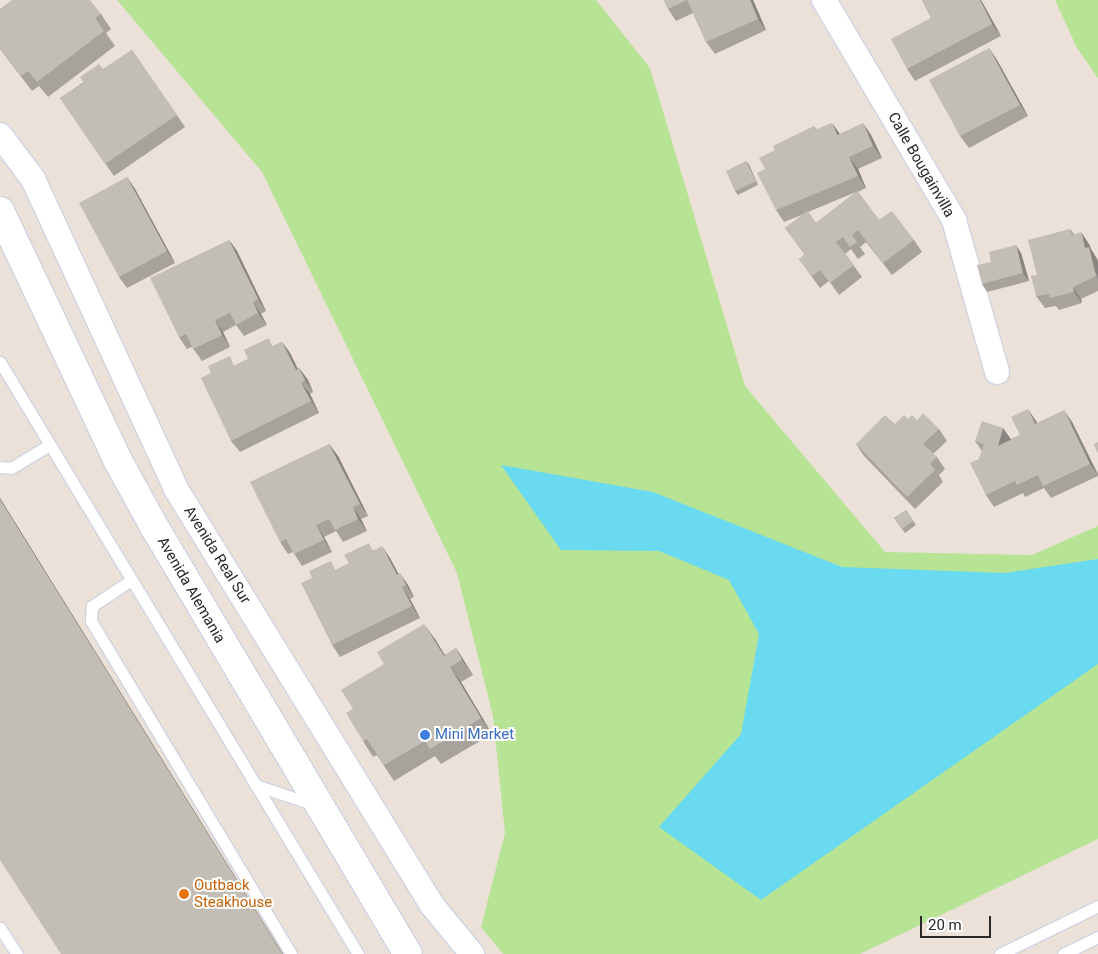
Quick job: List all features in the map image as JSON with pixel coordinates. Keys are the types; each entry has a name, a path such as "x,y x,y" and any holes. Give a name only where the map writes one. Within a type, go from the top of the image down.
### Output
{"street":[{"name":"Calle Bougainvilla","path":"824,0 954,220 997,372"},
{"name":"Avenida Real Sur","path":"0,135 32,178 176,489 431,904 472,954"},
{"name":"Avenida Alemania","path":"0,211 122,467 317,806 408,954"}],"lane":[{"path":"0,362 358,954"},
{"path":"0,467 11,468 49,445"},
{"path":"131,580 92,606 91,621 291,954"},
{"path":"255,785 317,806"},
{"path":"1000,954 1098,906"},
{"path":"0,928 17,954"},
{"path":"1063,954 1098,938"}],"green space":[{"path":"117,0 596,0 650,68 745,386 885,552 1032,555 1098,526 1098,839 860,954 503,954 481,927 505,833 493,716 457,573 262,172"},
{"path":"1055,0 1098,0 1098,78 1077,48"}],"water":[{"path":"501,465 653,492 842,567 1005,573 1098,559 1098,664 761,900 659,827 741,734 759,634 729,580 659,551 561,550"}],"building":[{"path":"12,0 90,0 101,14 95,18 104,31 37,82 28,71 21,76 0,48 0,9"},
{"path":"664,0 687,0 668,9"},
{"path":"687,0 750,0 758,19 706,42"},
{"path":"922,0 980,0 992,24 907,69 891,39 931,18"},
{"path":"989,48 1020,105 960,136 929,80"},
{"path":"132,50 177,115 105,164 60,98 84,83 80,77 99,64 103,69"},
{"path":"832,123 837,135 863,123 873,146 849,157 858,176 776,210 757,173 765,169 759,158 775,150 773,146 814,126 817,129"},
{"path":"746,161 756,181 735,191 726,171"},
{"path":"127,177 167,251 119,277 79,203"},
{"path":"857,191 879,220 892,211 914,240 883,263 858,230 852,235 857,242 850,247 843,237 836,242 854,265 830,283 820,270 812,276 799,259 805,254 785,228 807,211 816,223"},
{"path":"1070,229 1072,235 1081,232 1085,248 1089,247 1096,276 1073,287 1074,292 1050,298 1049,294 1036,296 1031,276 1037,275 1028,240"},
{"path":"229,240 258,299 253,302 258,313 236,325 230,313 215,320 222,335 193,349 186,334 179,337 150,278"},
{"path":"1016,245 1023,273 982,284 977,265 991,262 989,252"},
{"path":"269,338 272,346 282,342 296,370 299,368 305,380 301,383 311,401 231,441 201,378 211,373 208,366 230,356 234,366 248,359 244,350"},
{"path":"1028,409 1035,424 1064,410 1090,464 1043,486 1038,475 1017,485 1015,481 986,495 970,463 979,459 984,444 975,441 982,421 1003,428 998,446 1020,435 1011,417"},
{"path":"923,413 939,429 923,444 937,457 930,464 935,470 907,497 856,444 885,415 895,424 904,415 908,419 912,415 917,420"},
{"path":"1098,442 1098,454 1094,444"},
{"path":"329,444 360,504 353,507 358,519 335,530 329,519 316,525 324,540 294,554 286,539 280,542 250,482"},
{"path":"0,500 282,954 61,954 0,860"},
{"path":"906,510 913,521 902,529 894,518"},
{"path":"369,543 373,551 382,546 397,575 400,573 406,585 402,587 412,606 332,645 301,583 312,578 309,571 331,561 335,570 349,563 344,555"},
{"path":"424,624 444,656 456,648 462,660 450,667 481,718 430,749 425,741 384,765 367,739 363,741 346,713 353,709 341,690 384,664 377,652"}],"place":[{"name":"Mini Market","path":"425,735"},
{"name":"Outback Steakhouse","path":"184,894"}]}
